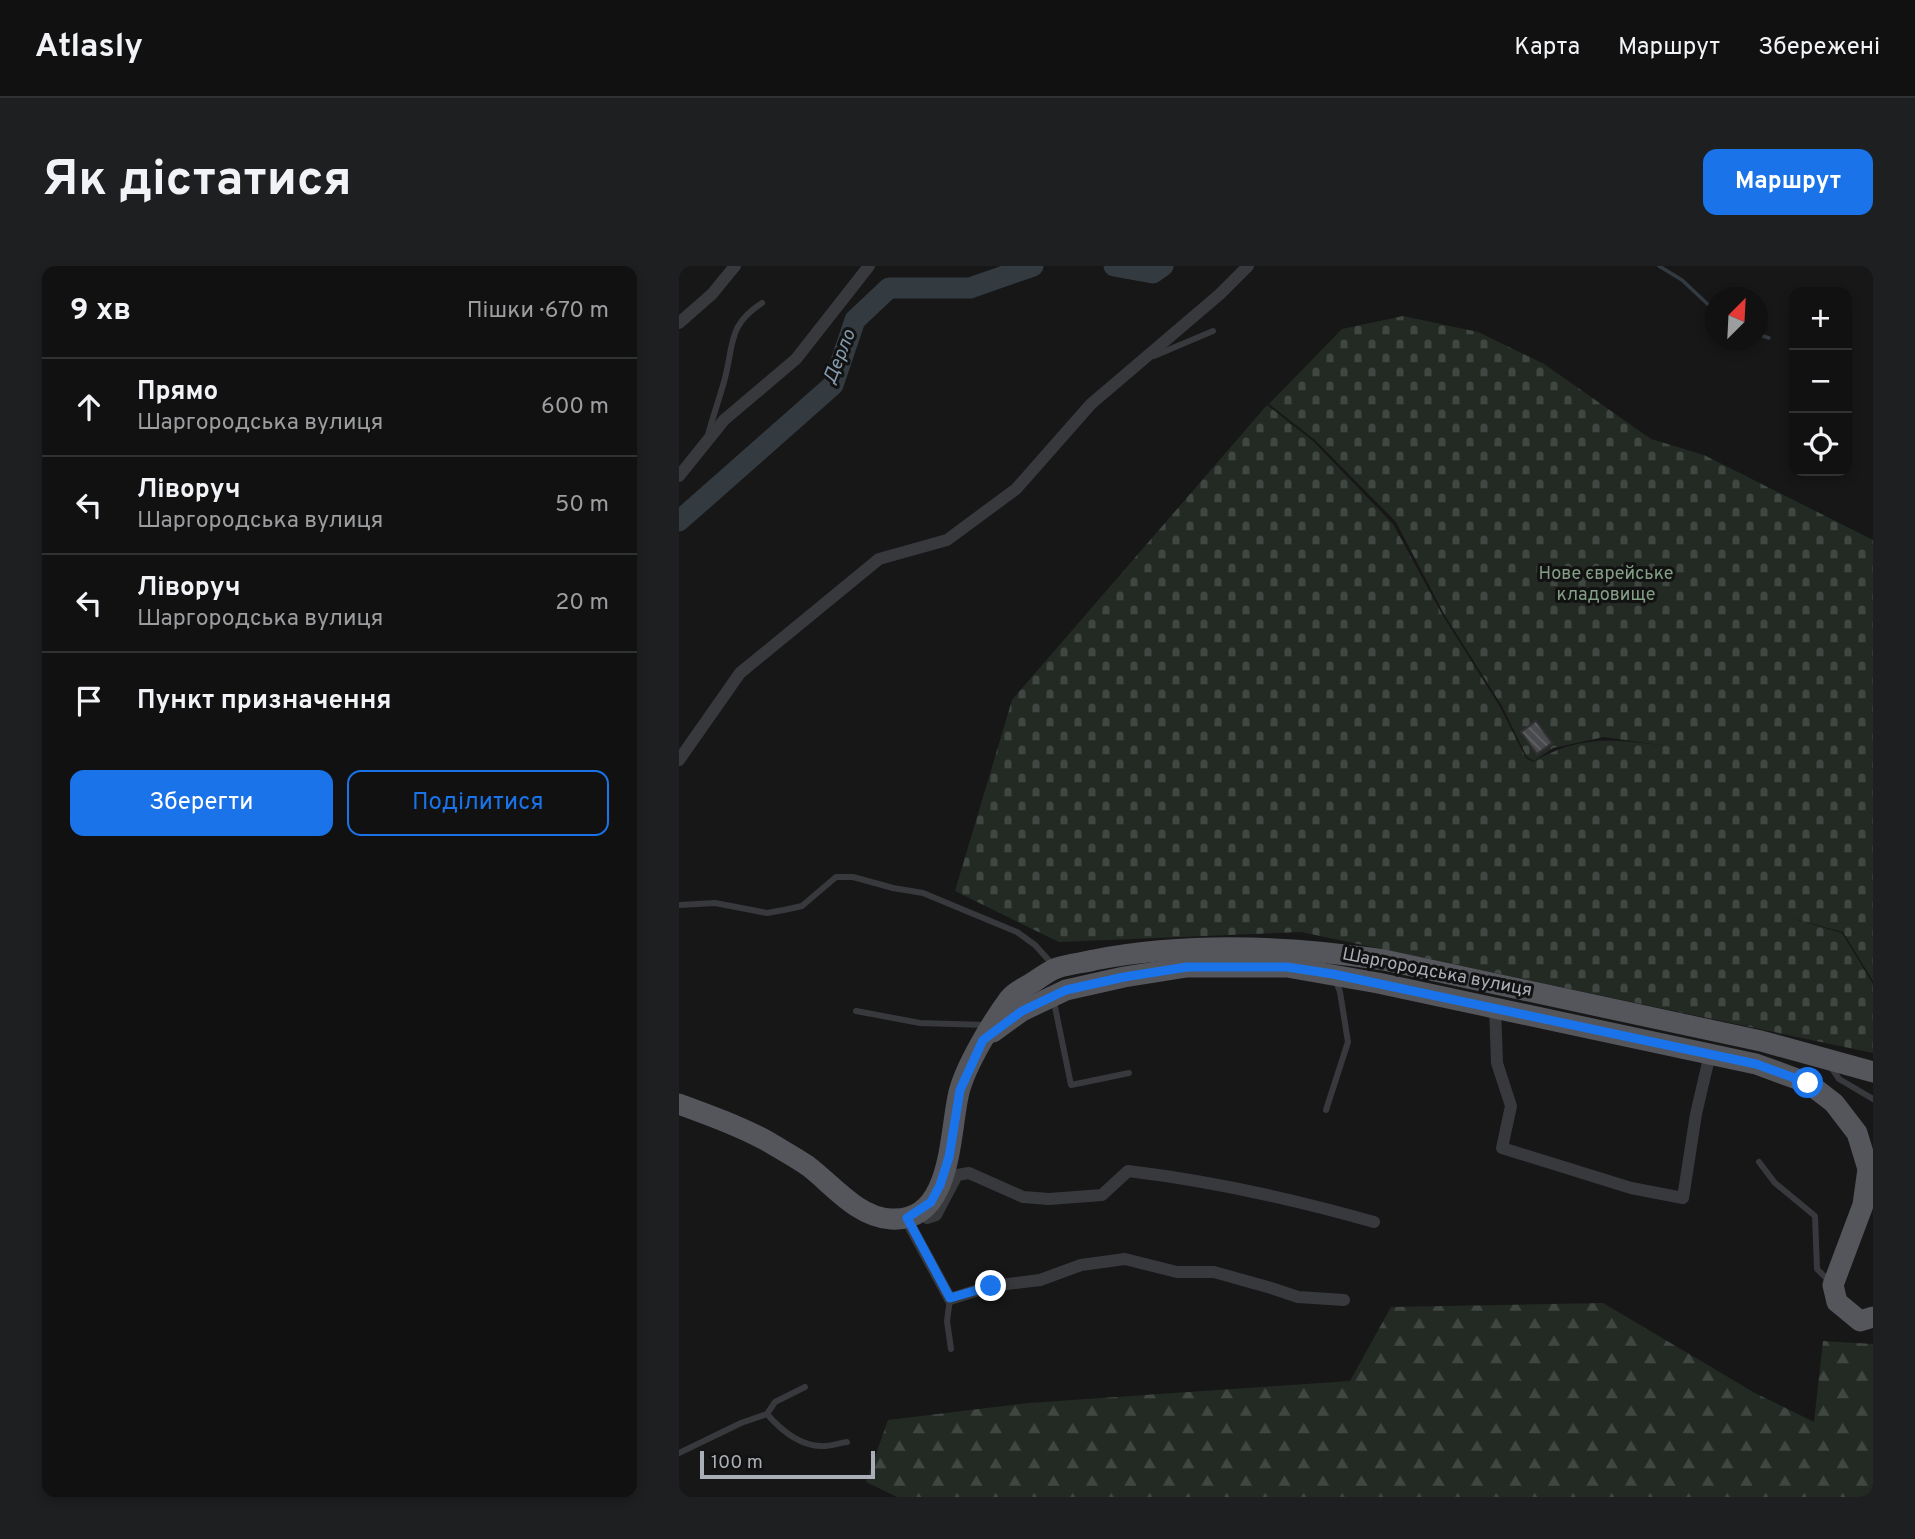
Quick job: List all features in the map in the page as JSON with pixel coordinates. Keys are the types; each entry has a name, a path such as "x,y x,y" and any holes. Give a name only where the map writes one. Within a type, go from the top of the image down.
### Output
{"main road":[{"name":"Шаргородська вулиця","path":"913,1214 931,1202 940,1185 949,1157 960,1090 987,1033 1011,996 1056,968 1120,955 1184,950 1288,950 1384,960 1761,1041 1873,1072"},
{"name":"Шаргородська вулиця","path":"987,1033 1022,1011 1066,990 1124,977 1187,967 1287,967 1495,1007 1756,1064 1808,1083 1833,1103 1857,1133 1868,1169 1863,1205 1833,1285"},
{"path":"679,1104 766,1141 807,1166 866,1212 889,1219 913,1214"},
{"path":"1833,1285 1837,1301 1860,1321 1873,1317"}],"street":[{"path":"679,323 712,294 735,266"},
{"path":"679,476 725,420 796,359 869,266"},
{"path":"679,760 740,673 879,559 947,540 1016,489 1091,404 1220,294 1248,266"},
{"path":"1495,1007 1497,1063 1511,1106 1502,1149 1631,1188 1683,1198 1696,1114 1710,1054"},
{"path":"913,1214 927,1218 936,1215 957,1175 968,1173 1023,1196 1049,1199 1102,1195 1128,1171 1223,1185 1374,1222"},
{"path":"913,1214 950,1298 991,1286 1040,1280 1081,1265 1125,1259 1177,1272 1214,1272 1298,1297 1344,1300"}],"lane":[{"path":"705,444 725,377 733,332 748,312 762,303"},
{"path":"1139,364 1178,344 1213,331"},
{"path":"679,905 715,903 767,913 802,906 836,877 853,877 923,893 1017,932 1056,968"},
{"path":"1325,1110 1348,1042 1341,992 1333,974"},
{"path":"1053,996 1071,1085 1129,1073"},
{"path":"856,1011 987,1033"},
{"path":"1826,1059 1839,1080 1873,1099"},
{"path":"1759,1162 1775,1183 1815,1216 1817,1269 1833,1285"},
{"path":"950,1298 947,1321 951,1349"},
{"path":"679,1453 741,1423 767,1414 775,1402 805,1387"},
{"path":"767,1414 779,1427 804,1442 821,1447 848,1442"}],"green space":[{"name":"Нове єврейське кладовище","path":"1403,316 1478,332 1544,364 1651,439 1704,455 1873,540 1873,981 1843,932 1784,916 1842,933 1873,984 1873,1053 1301,932 1059,942 955,891 1012,700 1267,405 1313,441 1393,524 1442,614 1500,707 1526,758 1533,762 1572,745 1609,741 1688,749 1604,737 1553,748 1534,761 1527,757 1502,706 1444,614 1396,522 1315,440 1269,404 1342,329"},
{"path":"1603,1303 1755,1393 1814,1422 1823,1341 1873,1344 1873,1497 897,1497 866,1482 888,1420 1029,1403 1350,1381 1391,1307"}],"building":[{"path":"1536,721 1552,743 1537,754 1521,732"}],"waterway":[{"name":"Дерло","path":"679,521 833,385 855,320 889,288 970,288 1033,266"},
{"name":"Дерло","path":"1114,266 1153,273 1163,266"},
{"path":"1659,266 1682,280 1705,302"}],"route":[{"path":"991,1286 950,1298 913,1234 907,1218 931,1202 940,1185 949,1157 960,1090 983,1040 1022,1011 1066,990 1187,967 1287,967 1520,1012 1756,1064 1808,1083"}]}
